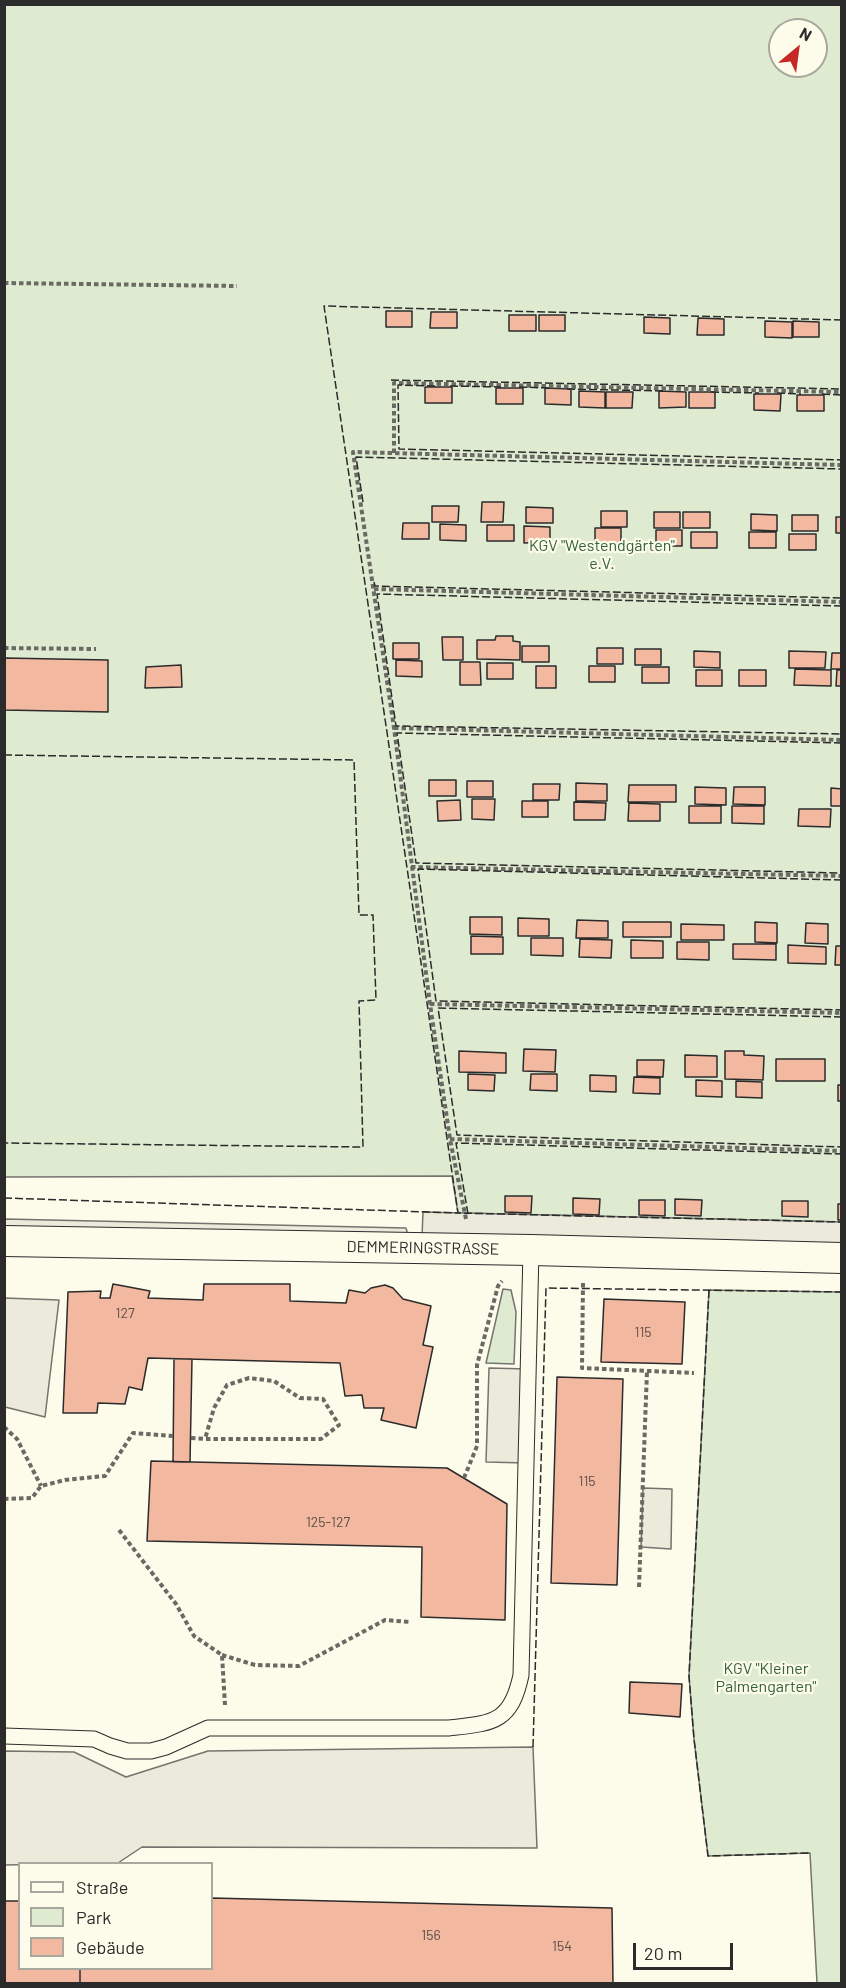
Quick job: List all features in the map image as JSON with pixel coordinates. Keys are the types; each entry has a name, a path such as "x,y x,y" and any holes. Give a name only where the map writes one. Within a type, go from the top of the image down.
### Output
{"street":[{"name":"DEMMERINGSTRASSE","path":"4,1241 842,1258"}],"lane":[{"path":"4,1736 94,1739 127,1751 151,1751 208,1728 449,1728 486,1724 501,1716 512,1704 521,1675 531,1250"}],"path":[{"path":"4,283 237,286"},
{"path":"394,453 394,382 842,392"},
{"path":"466,1250 466,1214 450,1138 430,1004 394,728 354,452 842,465"},
{"path":"374,590 842,602"},
{"path":"4,648 96,649"},
{"path":"394,728 842,740"},
{"path":"411,867 842,876"},
{"path":"430,1004 842,1013"},
{"path":"450,1138 842,1151"},
{"path":"583,1280 582,1368 694,1373"},
{"path":"464,1478 477,1446 477,1365 498,1286"},
{"path":"639,1587 647,1371"},
{"path":"191,1438 205,1439 321,1439 339,1425 323,1399 300,1398 274,1381 249,1378 227,1385 214,1408 205,1439"},
{"path":"4,1427 17,1439 41,1486"},
{"path":"4,1499 32,1498 41,1486 65,1480 105,1476 133,1434 173,1436"},
{"path":"119,1530 176,1604 194,1636 222,1655 255,1665 299,1666 385,1620 410,1622"},
{"path":"222,1655 227,1728"}],"green space":[{"name":"KGV \"Westendgärten\" e.V.","path":"4,5 841,5 841,1222 458,1213 452,1176 5,1177"},
{"path":"503,1289 511,1290 516,1312 514,1364 486,1363"},
{"name":"KGV \"Kleiner Palmengarten\"","path":"709,1290 841,1292 841,1983 817,1983 810,1853 708,1856 689,1676"}],"shaded area":[{"path":"423,1212 842,1222 841,1248 422,1237"},
{"path":"5,1219 406,1228 409,1239 5,1231"},
{"path":"4,1298 59,1300 45,1417 5,1407"},
{"path":"489,1368 528,1369 526,1463 486,1462"},
{"path":"643,1488 672,1489 671,1549 641,1547"},
{"path":"533,1747 537,1848 142,1847 120,1862 18,1862 18,1865 5,1865 5,1751 74,1752 126,1777 208,1751"}],"building":[{"path":"386,311 412,311 412,327 386,327"},
{"path":"431,312 457,312 457,328 430,328"},
{"path":"509,315 536,315 536,331 509,331"},
{"path":"539,315 565,315 565,331 539,331"},
{"path":"644,317 670,318 670,334 644,333"},
{"path":"698,318 724,319 724,335 697,335"},
{"path":"765,321 792,322 792,338 765,337"},
{"path":"793,321 819,322 819,337 793,337"},
{"path":"425,387 452,387 452,403 425,403"},
{"path":"496,388 523,388 523,404 496,404"},
{"path":"545,388 571,389 571,405 545,404"},
{"path":"579,391 605,392 605,408 579,407"},
{"path":"659,391 686,392 686,407 659,408"},
{"path":"606,392 633,392 632,408 606,408"},
{"path":"689,392 715,392 715,408 689,408"},
{"path":"754,394 781,394 780,411 754,410"},
{"path":"797,395 824,395 824,411 797,411"},
{"path":"482,502 504,502 503,522 481,522"},
{"path":"432,506 459,506 458,522 432,522"},
{"path":"526,507 553,508 553,523 526,523"},
{"path":"601,511 627,511 627,527 601,527"},
{"path":"654,512 680,512 680,528 654,528"},
{"path":"683,512 710,512 710,528 683,528"},
{"path":"751,514 777,515 777,531 751,530"},
{"path":"792,515 818,515 818,531 792,531"},
{"path":"836,517 842,517 842,533 836,533"},
{"path":"403,523 429,523 429,539 402,539"},
{"path":"440,524 466,525 466,541 440,540"},
{"path":"487,525 514,525 514,541 487,541"},
{"path":"524,526 550,527 550,542 524,543"},
{"path":"595,528 621,528 621,544 595,544"},
{"path":"656,530 682,530 682,546 656,546"},
{"path":"691,532 717,532 717,548 691,548"},
{"path":"749,532 776,532 776,548 749,548"},
{"path":"789,534 816,534 816,550 789,550"},
{"path":"496,636 513,636 513,641 520,642 520,660 477,659 477,640 495,640"},
{"path":"442,637 463,637 463,660 443,660"},
{"path":"393,643 419,643 419,659 393,659"},
{"path":"522,646 549,646 549,662 522,662"},
{"path":"597,648 623,648 623,664 597,664"},
{"path":"635,649 661,649 661,665 635,665"},
{"path":"694,651 720,652 720,668 694,667"},
{"path":"789,651 826,652 825,668 789,668"},
{"path":"832,653 842,653 842,669 831,669"},
{"path":"4,658 108,660 108,712 4,710"},
{"path":"396,660 422,661 422,677 396,676"},
{"path":"460,662 480,662 481,685 460,685"},
{"path":"487,663 513,663 513,679 487,679"},
{"path":"181,665 182,687 145,688 146,667"},
{"path":"536,666 556,666 556,688 536,688"},
{"path":"589,666 615,666 615,682 589,682"},
{"path":"642,667 669,667 669,683 642,683"},
{"path":"795,669 831,670 831,686 794,685"},
{"path":"696,670 722,670 722,686 696,686"},
{"path":"739,670 766,670 766,686 739,686"},
{"path":"837,670 842,670 842,686 836,686"},
{"path":"429,780 456,780 456,796 429,796"},
{"path":"467,781 493,781 493,797 467,797"},
{"path":"576,783 607,784 607,801 576,801"},
{"path":"533,784 560,784 559,800 533,800"},
{"path":"629,785 676,785 676,802 628,802"},
{"path":"695,787 726,788 726,805 695,804"},
{"path":"734,787 765,787 765,805 733,804"},
{"path":"831,788 842,789 842,806 831,806"},
{"path":"472,799 495,799 494,820 472,819"},
{"path":"460,800 461,820 438,821 437,801"},
{"path":"522,801 548,801 548,817 522,817"},
{"path":"574,802 606,803 605,820 574,820"},
{"path":"629,803 660,804 660,821 628,821"},
{"path":"689,806 721,806 721,823 689,823"},
{"path":"732,806 764,806 764,824 732,823"},
{"path":"799,809 831,809 830,827 798,826"},
{"path":"470,917 502,917 502,935 470,934"},
{"path":"518,918 549,919 549,936 518,936"},
{"path":"577,920 608,921 608,938 576,938"},
{"path":"623,922 671,922 671,937 623,937"},
{"path":"755,922 777,923 777,943 755,942"},
{"path":"806,923 828,924 828,944 805,943"},
{"path":"681,924 724,925 724,940 681,940"},
{"path":"471,936 503,937 503,954 471,954"},
{"path":"531,938 563,938 563,956 531,955"},
{"path":"580,939 612,940 611,958 579,957"},
{"path":"631,940 663,941 663,958 631,958"},
{"path":"677,942 709,942 709,960 677,959"},
{"path":"733,944 776,944 776,960 733,959"},
{"path":"788,945 826,947 826,964 788,963"},
{"path":"836,946 842,946 842,965 835,965"},
{"path":"524,1049 556,1050 555,1072 523,1071"},
{"path":"459,1051 506,1053 506,1073 459,1072"},
{"path":"725,1051 744,1051 744,1055 764,1056 763,1080 725,1079"},
{"path":"685,1055 717,1056 717,1077 685,1077"},
{"path":"776,1059 825,1059 825,1081 776,1081"},
{"path":"637,1060 664,1060 663,1077 637,1076"},
{"path":"468,1074 495,1075 494,1091 468,1090"},
{"path":"531,1074 557,1074 557,1091 530,1090"},
{"path":"590,1075 616,1076 616,1092 590,1091"},
{"path":"634,1077 660,1078 660,1094 633,1093"},
{"path":"696,1080 722,1081 722,1097 696,1096"},
{"path":"736,1081 762,1082 762,1098 736,1097"},
{"path":"838,1085 842,1085 842,1101 838,1101"},
{"path":"505,1196 532,1196 531,1213 505,1212"},
{"path":"573,1198 600,1199 599,1215 573,1214"},
{"path":"675,1199 702,1200 701,1216 675,1215"},
{"path":"639,1200 665,1200 665,1216 639,1215"},
{"path":"782,1201 808,1201 808,1217 782,1216"},
{"path":"838,1204 842,1204 842,1220 838,1220"},
{"path":"113,1284 150,1291 148,1298 203,1300 204,1284 290,1284 290,1301 346,1303 349,1290 365,1293 371,1288 385,1285 393,1288 403,1299 431,1306 423,1345 433,1347 416,1428 381,1420 384,1408 364,1408 362,1395 345,1396 340,1363 148,1358 142,1390 129,1387 125,1404 98,1403 97,1413 63,1413 68,1292 101,1291 100,1298 110,1298"},
{"path":"604,1299 685,1302 682,1364 601,1362"},
{"path":"174,1359 192,1359 190,1462 173,1462"},
{"path":"557,1377 623,1379 617,1585 551,1583"},
{"path":"151,1461 447,1468 507,1504 505,1620 421,1617 422,1547 147,1541"},
{"path":"630,1682 682,1684 680,1717 629,1713"},
{"path":"213,1898 612,1908 613,1984 80,1984 80,1970 213,1970"},
{"path":"4,1901 18,1901 18,1970 80,1970 80,1984 4,1984"}],"fence":[{"path":"842,320 324,306 458,1213 842,1222"},
{"path":"391,380 842,389"},
{"path":"435,386 398,385 399,449 842,460"},
{"path":"450,386 501,387"},
{"path":"519,387 549,388"},
{"path":"567,389 663,391"},
{"path":"711,392 759,393"},
{"path":"777,393 801,394"},
{"path":"822,394 842,395"},
{"path":"363,502 356,457 842,469"},
{"path":"374,582 375,586 842,598"},
{"path":"842,606 377,594 396,726 842,734"},
{"path":"842,743 397,733 416,863 842,873"},
{"path":"4,755 354,760 359,915 373,915 376,1000 359,1001 363,1147 4,1143"},
{"path":"842,880 418,869 436,1001 842,1010"},
{"path":"842,1017 438,1008 457,1135 842,1147"},
{"path":"468,1214 456,1143 842,1154"},
{"path":"4,1198 458,1213"},
{"path":"533,1747 546,1288 842,1292"},
{"path":"709,1290 689,1676 708,1856 810,1853"}]}
